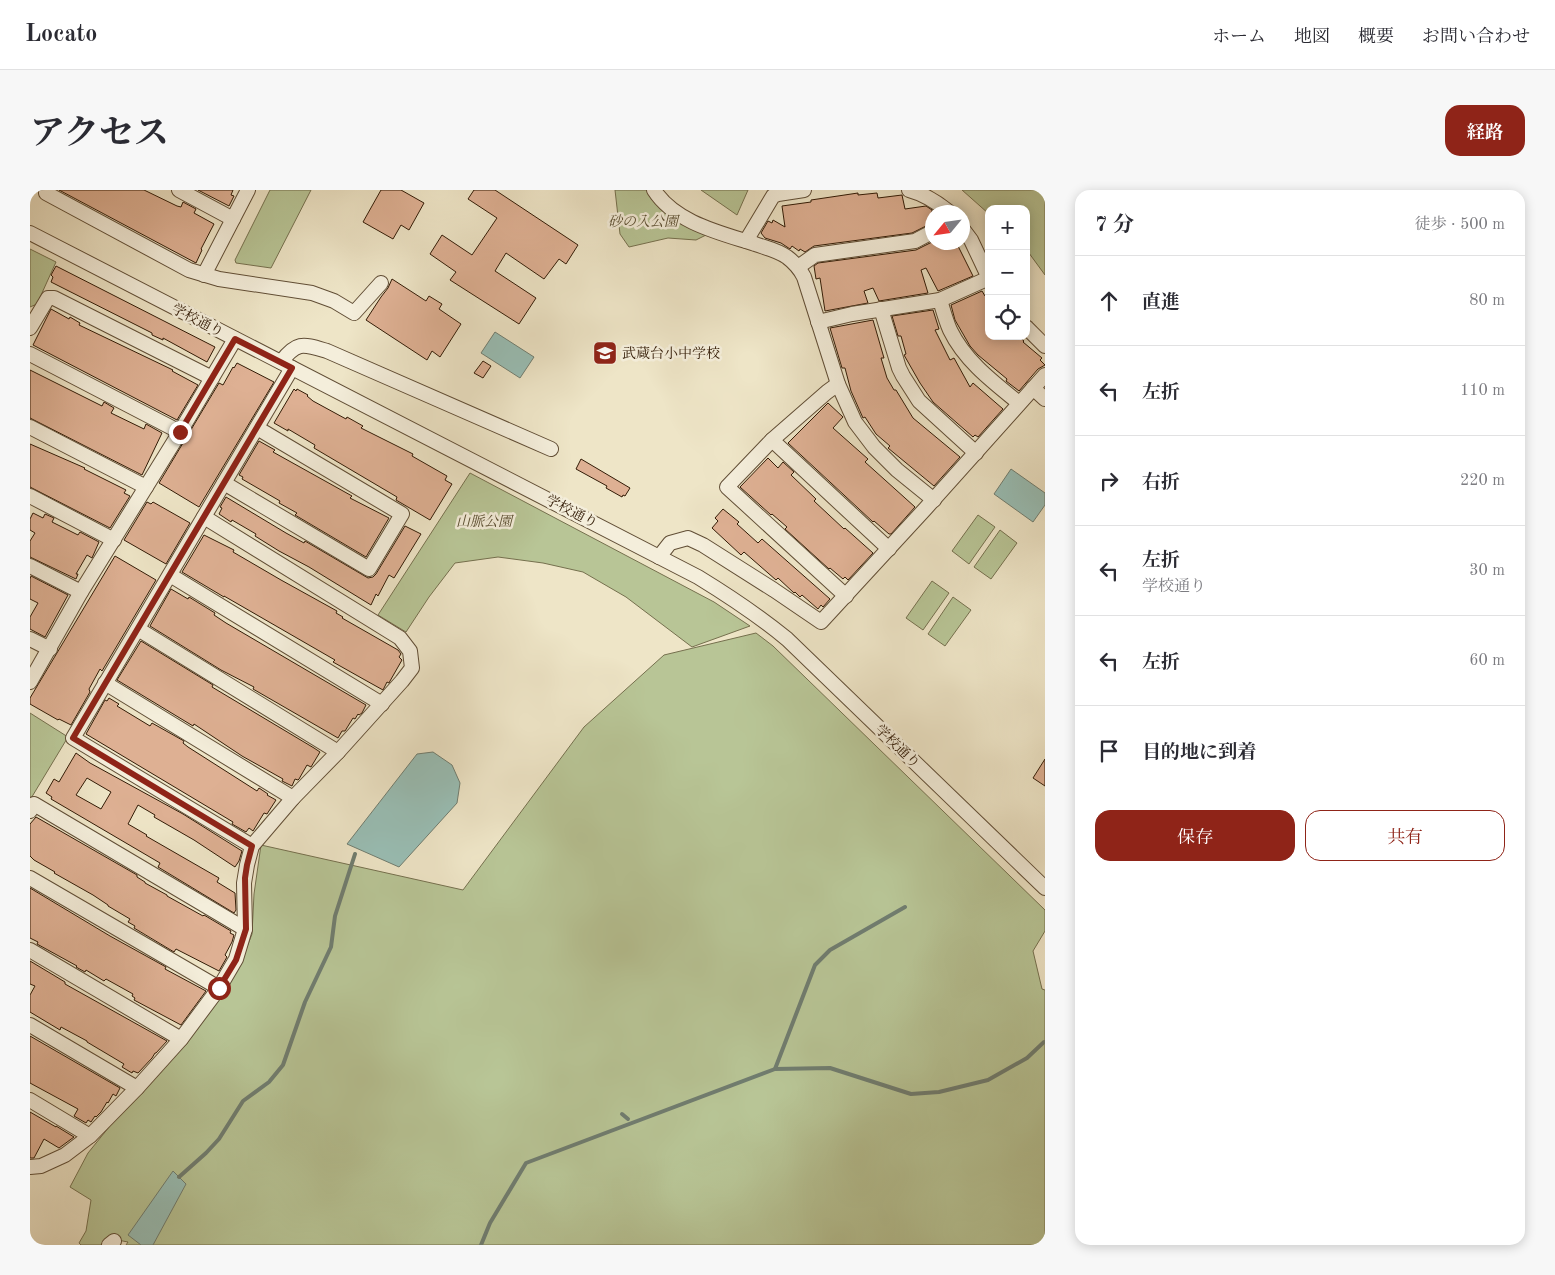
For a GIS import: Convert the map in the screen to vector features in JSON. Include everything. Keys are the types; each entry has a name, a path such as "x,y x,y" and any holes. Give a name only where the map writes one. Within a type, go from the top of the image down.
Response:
{"street":[{"path":"47,190 46,193 54,198 189,270 218,279 312,293 334,301 354,313 381,283"},
{"path":"179,190 233,219"},
{"path":"204,275 248,190"},
{"path":"654,190 669,207 682,216 708,229 775,251 798,267 804,277 838,384 854,422 874,447 897,470 934,500"},
{"path":"746,241 773,196 804,190"},
{"path":"909,190 940,205"},
{"name":"学校通り","path":"30,233 659,556 734,599 787,639 1045,888"},
{"path":"798,267 815,255 915,241 925,236"},
{"path":"970,239 985,270"},
{"path":"818,322 852,314 940,300 985,280"},
{"path":"32,320 48,298 54,298 212,378"},
{"path":"940,300 950,330 973,363 1019,403"},
{"path":"881,309 899,368 913,392 920,401 976,453"},
{"path":"1030,332 1045,346"},
{"path":"30,682 81,592 235,339"},
{"path":"252,846 73,738 257,428 287,365 290,350 296,346 311,346 327,351 552,450"},
{"path":"30,354 180,432"},
{"path":"659,556 670,543 688,538 703,545 766,584 821,622 934,500 1045,375"},
{"path":"838,384 772,440 727,487 846,596"},
{"path":"1033,388 1045,398"},
{"path":"30,427 146,486"},
{"path":"224,483 369,569 374,562 402,514 257,428"},
{"path":"772,440 889,549"},
{"path":"30,496 114,540"},
{"path":"30,1178 36,1166 65,1155 90,1136 181,1039 219,988 236,960 246,929 245,878 252,846 293,798 382,704 412,668 410,651 400,638 204,518"},
{"path":"30,566 81,592"},
{"path":"170,575 382,704"},
{"path":"138,628 338,752"},
{"path":"30,639 50,649"},
{"path":"105,683 293,798"},
{"path":"30,811 34,804 246,929"},
{"path":"30,878 219,988"},
{"path":"30,950 181,1039"},
{"path":"30,1025 137,1088"},
{"path":"30,1100 90,1136"}],"green space":[{"path":"270,190 311,190 271,268 236,263 235,260"},
{"name":"砂の入公園","path":"615,190 648,190 706,235 696,240 668,238 629,247 620,234"},
{"path":"701,190 748,190 737,215"},
{"path":"962,190 1045,190 1045,275 1030,254 1030,205 985,205 985,210"},
{"path":"30,249 56,262 37,304 30,307"},
{"name":"山脈公園","path":"470,473 714,602 750,626 692,647 626,597 583,572 543,563 498,557 455,563 429,597 406,632 378,615"},
{"path":"978,515 995,527 969,564 952,551"},
{"path":"1000,530 1017,543 991,579 974,567"},
{"path":"932,581 949,593 923,630 906,618"},
{"path":"953,597 971,610 945,646 928,634"},
{"path":"756,633 773,646 1045,910 1045,931 1033,951 1042,989 1045,990 1045,1245 126,1245 128,1242 107,1238 101,1245 81,1245 79,1243 86,1231 91,1200 70,1187 88,1153 122,1111 187,1043 242,960 252,934 254,894 261,845 463,890 584,727 664,655"},
{"path":"30,713 68,737 30,800"}],"water":[{"path":"495,332 534,357 520,378 481,353"},
{"path":"1011,469 1045,493 1045,505 1033,522 994,494"},
{"path":"433,752 452,765 460,783 457,803 399,867 347,844 417,754"},
{"path":"173,1171 186,1184 153,1245 141,1245 128,1235"}],"building":[{"path":"59,190 144,190 177,206 181,207 183,202 196,209 194,213 214,224 196,263"},
{"path":"198,190 233,190 231,195 234,196 229,206"},
{"path":"381,190 401,190 424,203 409,230 401,225 393,239 363,222"},
{"path":"474,190 495,190 578,245 566,264 559,259 544,279 506,253 495,271 536,298 519,324 450,280 456,272 430,254 442,235 472,255 497,218 468,199"},
{"path":"858,193 858,195 877,193 878,198 902,195 905,209 925,206 925,226 912,233 814,246 805,252 800,249 799,251 792,246 790,249 781,243 765,238 761,233 768,221 772,223 773,220 785,227 782,206 811,202 811,200"},
{"path":"925,246 925,250 960,250 973,276 938,291 926,268 921,270 928,293 879,301 873,288 864,291 868,303 825,311 820,278 816,279 814,266 818,263 916,250"},
{"path":"56,266 215,347 207,362 51,282 53,277 51,275"},
{"path":"392,279 426,301 429,296 442,304 439,309 461,324 440,357 432,351 427,360 366,320"},
{"path":"982,291 985,296 985,340 1023,340 1042,358 1040,360 1045,365 1038,369 1019,391 970,346 955,320 951,305"},
{"path":"51,309 69,319 70,317 80,323 79,325 173,370 198,385 177,420 33,345"},
{"path":"933,310 939,329 935,330 950,360 954,358 970,387 973,383 1003,409 978,437 975,435 973,437 933,402 904,355 906,354 901,336 898,336 892,316"},
{"path":"873,320 884,358 881,358 887,378 894,390 896,390 913,418 960,457 934,486 888,448 890,446 876,434 865,417 863,418 851,391 845,368 842,368 830,328"},
{"path":"483,361 491,366 483,378 474,373"},
{"path":"237,363 274,382 199,507 159,483 219,383 223,385"},
{"path":"30,370 102,406 104,402 114,408 111,413 144,429 146,424 162,433 142,475 30,418"},
{"path":"294,389 308,395 313,401 346,419 347,417 363,426 361,428 413,454 412,456 447,476 445,480 452,484 430,520 396,500 397,497 314,448 315,445 274,423"},
{"path":"828,403 843,417 833,428 868,459 865,462 915,507 891,534 873,522 788,443"},
{"path":"259,441 275,450 273,452 352,496 350,498 389,518 366,557 295,515 297,513 279,503 280,501 242,479 243,477 239,475"},
{"path":"30,444 85,468 126,490 124,493 130,496 110,528 30,487"},
{"path":"768,458 778,468 783,462 794,472 791,475 816,499 814,501 873,553 848,580 845,577 843,579 829,569 785,529 787,527 740,487"},
{"path":"581,459 630,488 625,496 623,495 622,497 606,488 607,486 576,469"},
{"path":"226,497 286,533 304,543 305,541 368,578 376,574 405,526 421,534 394,578 389,575 371,605 279,551 255,536 256,534 219,514 222,508 220,507"},
{"path":"147,502 151,504 153,502 190,523 166,564 124,540"},
{"path":"723,509 739,522 737,524 758,543 762,539 830,599 823,607 821,605 818,609 802,595 800,597 794,593 744,552 741,555 712,528 718,521 715,518"},
{"path":"33,513 43,518 45,514 54,518 52,522 78,535 80,532 99,542 92,558 87,555 76,574 78,574 76,579 30,557 30,541 35,533 30,530 30,519"},
{"path":"204,535 234,550 233,552 337,611 336,613 342,618 398,650 401,654 399,657 402,660 389,683 387,682 383,690 333,662 335,660 182,572"},
{"path":"115,556 156,580 102,671 100,669 89,689 90,692 71,725 30,704 30,698"},
{"path":"31,576 68,595 45,637 30,629 30,617 38,603 30,599"},
{"path":"171,589 188,599 189,597 215,613 214,615 226,623 366,705 362,713 358,714 355,719 353,718 338,738 150,626"},
{"path":"141,641 213,685 212,687 320,752 311,767 307,765 299,779 295,779 292,786 194,724 193,726 117,680"},
{"path":"109,698 119,704 117,706 150,726 152,723 184,741 183,743 188,747 257,791 259,788 276,800 267,814 264,813 253,831 249,828 246,832 232,824 233,822 86,734 105,700 107,701"},
{"path":"76,753 90,763 183,814 242,851 235,867 138,805 128,824 219,878 217,882 235,893 236,910 234,913 158,867 160,863 51,799 52,797 46,793 54,779 59,782","holes":["87,778 111,792 101,809 76,795"]},
{"path":"1045,759 1045,786 1033,778"},
{"path":"36,817 137,875 145,883 167,896 231,931 230,933 234,935 232,942 225,955 227,957 219,971 176,949 174,952 134,928 135,926 128,922 130,919 34,860 30,856 30,824"},
{"path":"30,888 166,967 165,969 206,991 181,1025 134,1000 133,994 106,979 104,981 86,970 85,972 76,967 30,938"},
{"path":"30,961 65,982 65,984 167,1041 138,1073 133,1071 132,1073 122,1067 124,1064 87,1041 61,1027 60,1030 30,1012 30,995 35,986 30,984"},
{"path":"30,1036 120,1088 116,1096 113,1094 101,1112 91,1122 88,1120 86,1123 74,1116 78,1109 30,1083"},
{"path":"30,1112 74,1137 59,1148 44,1139 34,1158 30,1158"}],"waterway":[{"path":"179,1177 219,1139 243,1101 269,1082 283,1065 305,1002 331,947 335,916 355,854"},
{"path":"775,1069 815,965 830,950 905,907"},
{"path":"481,1245 490,1223 526,1163 775,1069 830,1068 911,1094 939,1092 988,1080 1027,1058 1044,1042"},
{"path":"622,1114 628,1119"}],"place":[{"name":"武蔵台小中学校","path":"605,353"}],"route":[{"path":"180,432 235,339 292,368 73,738 252,846 244,883 246,929 236,960 219,988"}]}
